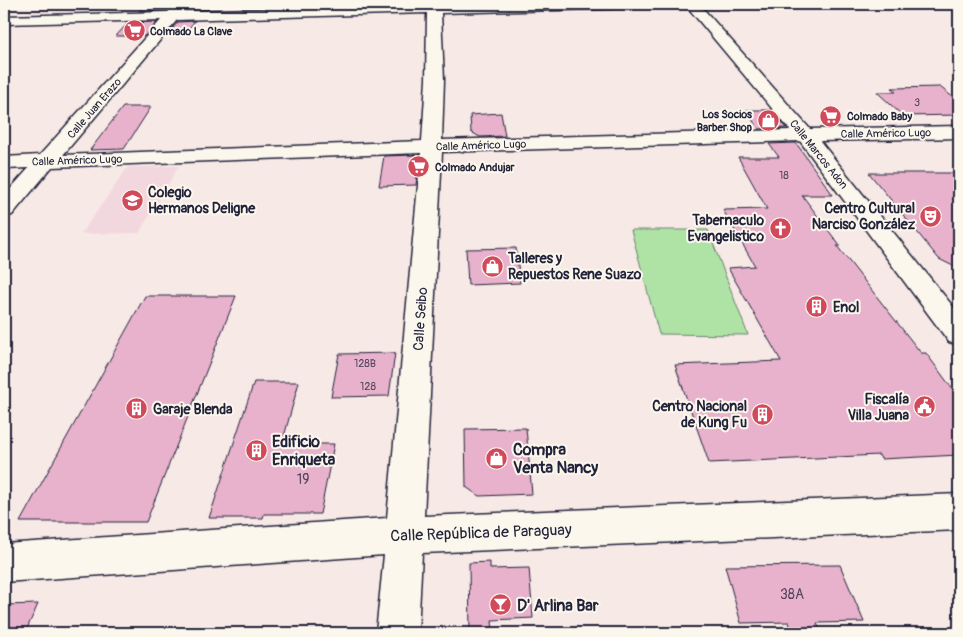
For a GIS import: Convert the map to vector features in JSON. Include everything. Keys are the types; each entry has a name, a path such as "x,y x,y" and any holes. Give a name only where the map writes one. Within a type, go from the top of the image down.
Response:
{"street":[{"path":"4,20 178,10 634,4"},
{"name":"Calle Marcos Adon","path":"692,4 805,135 959,334"},
{"name":"Calle Seibo","path":"397,633 432,147 435,80 434,7"},
{"name":"Calle Juan Erazo","path":"4,210 178,10"},
{"name":"Calle Américo Lugo","path":"4,163 432,147 959,132"},
{"name":"Calle República de Paraguay","path":"4,563 405,535 959,512"}],"shaded area":[{"name":"Colegio Hermanos Deligne","path":"179,166 139,233 81,234 128,167"}],"green space":[{"path":"631,230 708,230 748,335 659,334"}],"building":[{"path":"172,5 167,10 139,11 144,6"},
{"path":"195,21 184,34 167,35 178,22"},
{"name":"Colmado La Clave","path":"157,22 145,36 116,36 128,23"},
{"path":"940,87 959,102 959,115 903,116 877,92 896,92 892,88"},
{"path":"123,107 151,107 124,149 90,150"},
{"name":"Los Socios Barber Shop","path":"745,110 771,110 786,128 759,129"},
{"path":"501,113 505,136 480,137 471,132 470,115"},
{"path":"796,143 833,195 802,195 840,246 837,246 921,353 926,353 959,398 959,455 881,459 879,455 709,463 675,365 781,361 728,268 755,266 723,210 767,209 738,157 779,157 769,144"},
{"path":"415,155 419,158 416,185 379,186 384,156"},
{"name":"Centro Cultural Narciso González","path":"869,173 959,173 959,269 939,259"},
{"name":"Talleres y Repuestos Rene Suazo","path":"516,248 520,283 468,285 466,249"},
{"name":"Garaje Blenda","path":"145,296 236,296 146,522 20,522"},
{"path":"395,353 389,396 331,397 339,354"},
{"name":"Edificio Enriqueta","path":"254,382 299,382 282,444 334,444 320,514 264,514 263,518 209,518"},
{"name":"Compra Venta Nancy","path":"526,428 532,494 479,496 466,487 465,429"},
{"name":"D' Arlina Bar","path":"490,562 490,569 529,568 533,618 492,620 493,633 470,633 469,563"},
{"path":"840,565 864,622 817,623 821,633 792,633 789,622 741,623 725,566"},
{"path":"38,604 25,633 4,633 4,605"}],"place":[{"name":"Colmado La Clave","path":"134,31"},
{"name":"Colmado Baby","path":"831,116"},
{"name":"Los Socios Barber Shop","path":"768,120"},
{"name":"Colmado Andujar","path":"419,167"},
{"name":"Colegio Hermanos Deligne","path":"132,200"},
{"name":"Centro Cultural Narciso González","path":"931,216"},
{"name":"Tabernaculo Evangelistico","path":"780,228"},
{"name":"Talleres y Repuestos Rene Suazo","path":"492,266"},
{"name":"Enol","path":"817,307"},
{"name":"Fiscalía Villa Juana","path":"925,407"},
{"name":"Garaje Blenda","path":"137,409"},
{"name":"Centro Nacional de Kung Fu","path":"763,414"},
{"name":"Edificio Enriqueta","path":"256,450"},
{"name":"Compra Venta Nancy","path":"497,458"},
{"name":"D' Arlina Bar","path":"501,605"}]}
